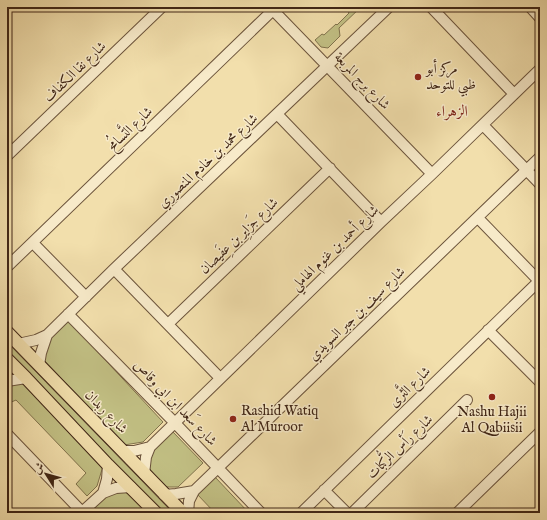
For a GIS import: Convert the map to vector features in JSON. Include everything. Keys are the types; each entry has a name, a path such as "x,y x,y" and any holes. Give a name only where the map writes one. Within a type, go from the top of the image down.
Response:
{"main road":[{"name":"شارع ربدان","path":"7,332 183,513"},
{"path":"7,359 156,513"}],"street":[{"name":"شارع نقا الكفاف","path":"7,156 162,7"},
{"name":"شارع محمد بن خادم المنصوري","path":"39,365 41,353 47,336 68,314 389,7"},
{"path":"431,7 514,94"},
{"path":"530,7 540,18"},
{"name":"شارع برج المربعة","path":"272,8 432,174"},
{"name":"شارع التَّسامُح","path":"7,267 272,8"},
{"name":"شارع أحمد بن غنوم الهاملي","path":"144,474 146,457 150,447 174,422 540,69"},
{"path":"277,114 381,222"},
{"path":"483,125 540,184"},
{"name":"شارع سيف بن جبر السويدي","path":"188,513 189,501 194,491 540,157"},
{"name":"شارع جَزايِر بن عِفَيصان","path":"168,324 330,168"},
{"path":"478,218 539,282"},
{"path":"33,243 86,297"},
{"path":"114,269 220,378"},
{"name":"شارع الثَّرى","path":"301,513 539,282"},
{"name":"شارع سَعد ابن ابي وقاص","path":"68,314 261,513"},
{"path":"488,330 540,382"},
{"name":"شارع محمد بن خادم المنصوري","path":"18,344 47,336"},
{"path":"7,381 26,378"},
{"name":"شارع رَأس الرُّكبات","path":"352,513 467,400"},
{"path":"457,513 540,432"},
{"path":"7,434 82,513 103,493 116,488 131,487"},
{"path":"123,451 134,451 150,447"},
{"path":"103,493 107,479 108,465"},
{"path":"324,490 347,513"},
{"path":"164,494 194,491"}],"shaded area":[{"path":"352,7 361,7 339,28 340,36 328,48 321,47 315,40 322,34 324,35 336,24 337,25 349,13 348,11"},
{"path":"68,320 163,422 143,442 124,445 43,359 48,339"},
{"path":"7,342 173,513 161,513 7,354"},
{"path":"21,382 103,466 97,486 87,496 76,484 86,473 16,400 7,404 7,387"},
{"path":"173,432 203,463 178,487 166,487 146,466 148,455"},
{"path":"215,477 249,513 215,513 197,494"},
{"path":"127,490 149,513 91,513 92,507 107,494"}],"place":[{"name":"مركز أبو ظبي للتوحد","path":"418,77"},
{"name":"Nashu Hajii Al Qabiisii","path":"492,397"},
{"name":"Rashid Watiq Al Muroor","path":"233,419"}],"district":[{"name":"الزهراء","path":"452,111"}]}
